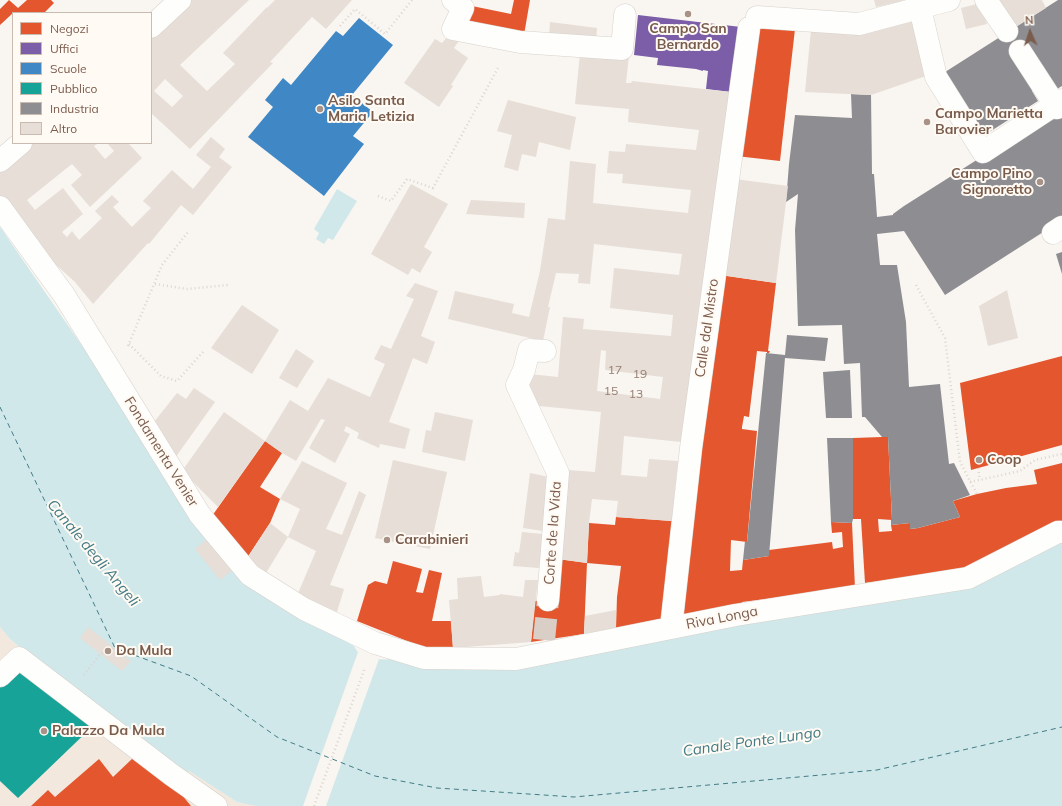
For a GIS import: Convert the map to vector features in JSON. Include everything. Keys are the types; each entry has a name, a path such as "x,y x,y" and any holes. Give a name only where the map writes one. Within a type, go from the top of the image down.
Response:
{"street":[{"path":"152,26 180,0"},
{"path":"453,0 463,8 453,29 520,42 622,49 625,14"},
{"path":"949,0 920,8 936,76 983,152 1058,104 1020,51"},
{"path":"986,0 1007,31"},
{"name":"Calle dal Mistro","path":"671,628 691,448 753,23 859,24 920,8"},
{"path":"0,161 21,144"},
{"name":"Fondamenta Venier","path":"0,206 64,295 200,514 250,575 304,609 375,643"},
{"name":"Corte de la Vida","path":"544,352 529,350 524,370 517,386 558,473 548,600"},
{"name":"Riva Longa","path":"375,643 424,658 516,659 543,647 671,628 736,615 968,578 1058,532 1062,532"},
{"path":"0,676 19,658 172,775 216,806"}],"path":[{"path":"340,26 355,9 385,34 412,0"},
{"path":"378,196 391,201 407,179 433,188 513,41"},
{"path":"111,371 124,356 162,265 188,232"},
{"path":"155,284 187,289 228,285"},
{"path":"916,285 944,338 960,462 977,494"},
{"path":"129,344 161,376 177,381 203,352"},
{"path":"970,482 1020,471 1035,460 1062,454"},
{"path":"978,468 980,480"},
{"path":"314,806 375,643"},
{"path":"90,667 100,654 115,648"}],"shaded area":[{"path":"0,627 10,639 73,690 187,773 189,771 237,802 256,806 0,806"}],"water":[{"path":"337,189 357,201 333,240 328,238 324,244 316,239 319,233 314,229"},
{"path":"0,227 87,353 184,507 318,626 354,646 358,652 369,657 378,659 505,669 1062,542 1062,806 256,806 237,802 189,771 187,774 73,690 10,639 0,627"}],"pier":[{"path":"358,652 379,659 326,806 303,806"}],"building: Negozi":[{"path":"9,0 18,8 27,0 51,0 54,3 45,12 12,12 12,14 0,25 0,9"},
{"path":"514,0 530,0 524,35 462,25 472,6 511,14"},
{"path":"755,28 795,29 780,161 736,156"},
{"path":"720,275 776,283 768,351 770,351 767,353 757,351 749,417 744,416 742,427 742,429 757,431 747,542 731,540 730,571 742,570 743,560 769,556 769,550 832,542 833,549 843,547 842,532 832,533 831,522 852,523 855,588 742,602 741,608 678,618"},
{"path":"1062,356 1062,445 971,470 960,383"},
{"path":"888,437 892,520 878,519 879,532 892,531 891,525 910,523 910,529 960,517 953,501 1006,488 1037,484 1034,470 1062,463 1062,524 977,565 921,576 865,583 861,519 853,519 853,438"},
{"path":"265,441 282,453 260,487 280,499 270,523 247,558 212,516"},
{"path":"616,517 672,521 665,618 616,628 617,597 621,566 587,563 589,523 615,525"},
{"path":"558,559 587,563 584,634 531,642 535,601 554,599"},
{"path":"393,561 422,569 416,592 423,593 429,570 442,573 432,621 451,621 453,648 427,649 357,621 368,585 375,581 387,584"},
{"path":"133,758 168,778 191,806 31,806 48,790 55,797 99,759 113,777"}],"building: Uffici":[{"path":"638,15 741,27 731,92 706,89 708,71 657,65 658,58 634,55"}],"building: Scuole":[{"name":"Asilo Santa Maria Letizia","path":"359,18 393,45 352,95 373,112 353,136 364,144 324,196 248,137 273,107 265,100 283,78 291,85 336,31 343,36"}],"building: Pubblico":[{"name":"Palazzo Da Mula","path":"22,665 95,724 18,798 0,781 0,685"}],"building: Industria":[{"path":"1058,0 1062,0 1062,86 1052,92 1037,88 1032,91 1038,101 980,138 942,74"},
{"path":"851,94 871,95 872,174 874,174 877,217 893,215 904,206 1062,106 1062,220 945,295 904,231 877,234 880,265 897,265 906,322 909,387 940,384 949,464 954,463 970,495 953,501 960,517 918,528 910,529 910,523 891,525 888,437 882,437 865,417 862,417 860,363 844,364 842,325 798,326 795,230 798,194 786,202 795,115 852,118"},
{"path":"1062,252 1062,274 1056,254"},
{"path":"787,335 828,338 825,361 785,358 769,556 743,560 745,541 747,542 766,353 785,355"},
{"path":"850,370 852,418 826,418 823,372"},
{"path":"827,438 853,438 852,523 831,522"}],"building: Altro":[{"path":"187,0 249,0 180,65 207,91 235,64 223,53 275,0 352,0 326,29 312,17 270,62 273,63 190,149 152,114 152,33","holes":["165,79 183,96 172,107 154,91"]},
{"path":"874,0 902,0 902,1 876,7"},
{"path":"992,0 1042,0 1046,8 1011,30"},
{"path":"981,3 987,24 966,29 961,8"},
{"path":"913,21 926,76 871,95 805,92 811,30 868,33"},
{"path":"550,22 597,28 596,41 549,38"},
{"path":"447,37 460,39 454,48 468,58 451,85 453,86 439,107 404,83 435,39 442,43"},
{"path":"580,54 629,56 626,83 631,83 632,81 731,92 681,442 624,436 621,475 647,477 649,459 678,461 672,521 616,517 618,501 592,499 587,563 558,559 568,470 595,472 601,412 529,405 522,383 530,374 558,377 563,317 584,319 583,329 671,336 673,315 610,308 614,268 679,275 682,254 594,244 590,284 578,283 579,274 556,273 548,307 550,307 543,341 448,319 455,291 514,304 512,313 529,317 540,271 548,218 565,220 570,161 596,164 593,203 688,213 691,190 622,183 623,174 607,173 609,151 625,152 626,144 696,150 699,130 628,122 629,109 575,104","holes":["601,350 606,351 605,370 663,377 660,399 597,391"]},
{"path":"508,100 576,117 570,150 539,142 536,157 522,154 518,171 504,167 512,135 497,131"},
{"path":"211,137 225,149 219,157 232,167 193,215 181,205 149,244 148,243 93,304 75,282 55,264 0,197 0,169 31,144 97,144 94,146 105,159 114,151 108,144 129,144 142,158 90,207 71,185 82,175 72,164 27,200 35,210 63,188 83,214 62,232 67,237 72,231 79,240 102,218 95,211 112,195 119,202 113,207 132,227 151,208 143,201 172,170 193,189 211,167 196,155"},
{"path":"735,179 788,186 776,283 720,275"},
{"path":"411,184 448,204 424,247 432,252 420,273 412,268 408,275 371,254"},
{"path":"471,200 525,203 524,218 466,214"},
{"path":"415,283 438,291 421,336 435,342 427,364 413,358 389,422 410,429 405,449 380,444 379,448 357,438 359,433 346,426 344,431 350,434 335,463 309,448 325,420 321,419 296,461 265,441 290,400 308,411 328,378 370,397 385,364 374,359 381,345 391,349 414,299 406,296"},
{"path":"1007,290 1018,338 988,346 979,306"},
{"path":"242,305 279,330 252,374 211,348"},
{"path":"296,349 314,361 297,388 279,378"},
{"path":"194,388 215,402 175,458 154,422 177,393 186,399"},
{"path":"224,412 265,441 218,507 182,471"},
{"path":"435,412 473,420 465,461 422,452 426,430 431,431"},
{"path":"393,460 447,472 430,549 375,538"},
{"path":"302,461 347,483 326,529 342,535 359,491 366,495 330,585 344,589 337,612 296,598 316,551 288,537 300,509 280,499"},
{"path":"530,473 549,477 543,531 523,528"},
{"path":"270,523 288,537 266,573 247,558"},
{"path":"522,532 543,534 539,568 513,566 515,552 519,553"},
{"path":"211,536 236,567 220,580 195,549"},
{"path":"481,576 484,597 500,594 523,597 525,580 538,580 531,642 453,648 449,600 458,599 457,578"},
{"path":"616,610 616,628 584,634 585,616"},
{"name":"Da Mula","path":"88,627 131,661 122,671 80,638"}],"ferry route":[{"path":"0,407 115,648 191,676 277,737 375,776 437,788 574,797 877,770 1062,727"}],"tunnel":[{"path":"544,640 548,600"}],"place":[{"name":"Campo San Bernardo","path":"688,14"},
{"name":"Asilo Santa Maria Letizia","path":"320,109"},
{"name":"Campo Marietta Barovier","path":"927,122"},
{"name":"Campo Pino Signoretto","path":"1040,182"},
{"name":"Coop","path":"979,460"},
{"name":"Carabinieri","path":"387,540"},
{"name":"Da Mula","path":"108,651"},
{"name":"Palazzo Da Mula","path":"44,731"}],"water label":[{"name":"Canale degli Angeli","path":"93,553"},
{"name":"Canale Ponte Lungo","path":"752,742"}]}
